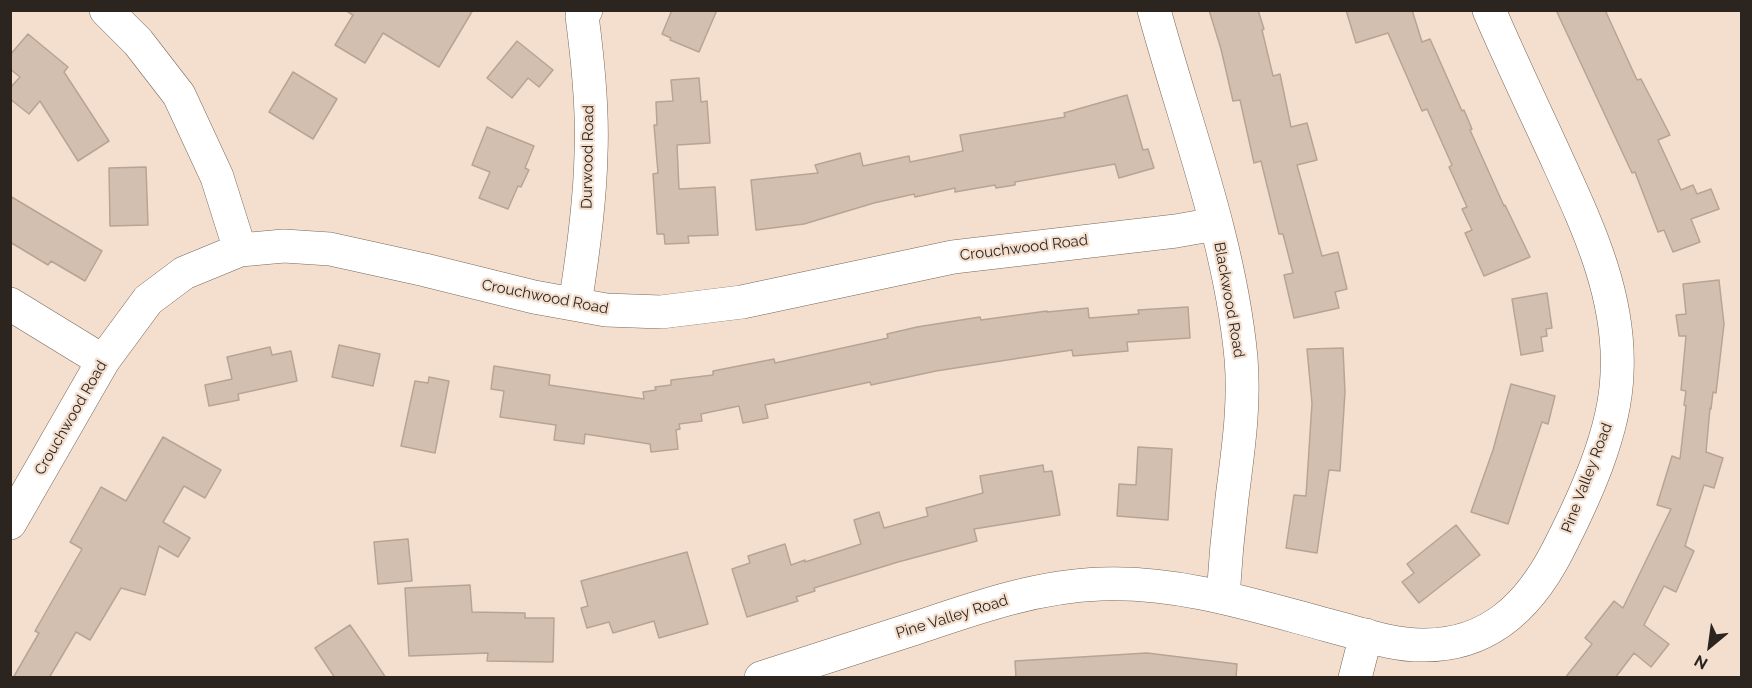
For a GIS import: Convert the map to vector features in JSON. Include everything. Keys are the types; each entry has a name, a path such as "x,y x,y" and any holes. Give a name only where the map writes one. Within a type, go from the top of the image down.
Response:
{"street":[{"path":"106,10 138,42 179,94 217,177 240,250"},
{"name":"Blackwood Road","path":"1154,10 1215,224 1236,318 1241,359 1242,408 1223,597"},
{"name":"Pine Valley Road","path":"761,678 963,612 1068,586 1103,584 1148,586 1223,597 1366,635 1410,644 1446,644 1477,636 1520,607 1553,559 1573,520 1596,463 1611,419 1617,377 1617,343 1612,303 1600,259 1584,218 1489,10"},
{"name":"Durwood Road","path":"575,304 585,237 591,153 591,117 580,12"},
{"name":"Crouchwood Road","path":"10,523 103,362 148,300 184,273 240,250 284,246 330,249 534,297 606,310 632,312 692,309 741,302 953,257 1176,231 1215,224"},
{"path":"10,304 103,362"},
{"path":"1355,678 1366,635"}],"building":[{"path":"345,10 473,10 439,67 383,33 365,63 335,45 353,15"},
{"path":"672,10 717,10 699,52 670,40 671,38 662,34"},
{"path":"1209,10 1258,10 1273,76 1280,74 1291,127 1307,123 1317,160 1297,165 1322,256 1338,252 1347,289 1335,292 1339,308 1294,318 1284,275 1293,273 1283,234 1279,234 1261,161 1254,163 1240,100 1233,101"},
{"path":"1346,10 1412,10 1422,42 1430,39 1462,111 1464,110 1472,129 1470,130 1504,206 1530,257 1484,276 1465,233 1472,230 1462,209 1467,207 1449,167 1452,165 1427,109 1422,111 1388,33 1356,43"},
{"path":"1556,10 1605,10 1637,80 1641,79 1670,135 1658,140 1681,190 1693,185 1697,194 1711,189 1719,209 1691,219 1700,242 1673,252 1664,230 1658,232 1635,172 1632,173"},
{"path":"28,34 68,67 64,72 109,141 78,161 40,101 29,114 10,99 10,88 20,77 10,69 10,55"},
{"path":"517,41 553,70 539,87 528,78 512,98 487,78"},
{"path":"293,72 337,99 313,139 269,112"},
{"path":"699,78 701,102 707,101 710,143 677,145 679,189 715,187 718,235 688,236 689,243 665,244 664,234 657,234 653,174 658,173 654,125 657,125 656,102 673,101 671,80"},
{"path":"1127,95 1143,150 1148,149 1154,168 1119,178 1115,164 1015,182 1015,185 996,188 995,185 955,192 955,188 915,197 914,194 874,203 804,224 756,230 751,180 818,173 815,165 860,153 863,166 909,156 910,162 963,151 960,135 1065,117 1064,113"},
{"path":"487,127 534,146 525,168 529,170 521,187 518,186 508,209 479,198 490,172 472,165"},
{"path":"146,167 148,225 110,226 109,168"},
{"path":"10,196 102,251 85,281 51,261 48,265 10,242"},
{"path":"1719,280 1724,324 1716,393 1713,392 1710,408 1706,452 1723,458 1714,488 1704,485 1685,546 1694,551 1676,592 1664,586 1644,625 1669,644 1651,667 1634,653 1615,678 1565,678 1592,644 1585,638 1614,601 1623,608 1671,509 1657,505 1672,456 1680,459 1686,406 1684,405 1686,391 1681,390 1686,336 1679,336 1676,315 1686,314 1683,284"},
{"path":"1547,293 1552,328 1546,329 1547,336 1541,337 1543,351 1521,355 1512,299"},
{"path":"1188,307 1190,338 1127,342 1128,351 1073,356 1072,350 936,371 871,385 870,382 765,405 768,418 743,423 739,406 701,414 702,421 679,424 680,429 676,430 678,449 651,452 650,444 585,434 584,444 554,440 556,425 500,417 504,391 491,389 494,366 550,375 549,385 644,399 643,392 656,390 655,387 671,385 671,380 713,375 713,371 774,359 775,363 888,338 887,334 917,327 980,317 981,320 1047,311 1088,308 1089,318 1139,314 1138,310"},
{"path":"339,345 380,354 373,386 332,377"},
{"path":"270,347 272,355 291,351 297,381 238,394 239,400 209,406 205,385 232,379 227,357"},
{"path":"1343,348 1345,392 1340,471 1329,470 1317,553 1286,548 1294,495 1306,496 1312,403 1307,349"},
{"path":"429,377 449,381 435,453 401,446 415,381 428,383"},
{"path":"1511,384 1555,396 1548,424 1542,422 1508,524 1471,512 1493,450"},
{"path":"163,437 221,470 205,498 184,486 163,522 190,538 178,557 159,546 145,595 121,588 90,640 76,632 49,678 13,678 39,633 35,631 82,549 70,542 101,487 126,501"},
{"path":"1138,447 1172,449 1168,520 1117,516 1119,484 1136,485"},
{"path":"1043,465 1044,472 1052,471 1060,515 974,529 977,541 814,588 815,591 796,597 798,601 747,617 732,569 750,563 748,556 785,544 791,565 805,560 805,562 861,544 854,520 879,512 884,528 928,516 926,508 983,493 980,476"},
{"path":"1456,525 1480,555 1419,603 1402,582 1414,573 1407,564"},
{"path":"408,539 412,581 378,584 374,542"},
{"path":"687,552 708,624 659,638 654,621 613,633 609,622 587,628 581,608 588,606 581,581"},
{"path":"470,585 472,612 525,613 525,618 554,618 553,662 487,661 488,653 409,656 405,588"},
{"path":"350,625 386,678 335,678 315,648"},
{"path":"1147,653 1237,664 1236,678 1016,678 1015,661"}]}
